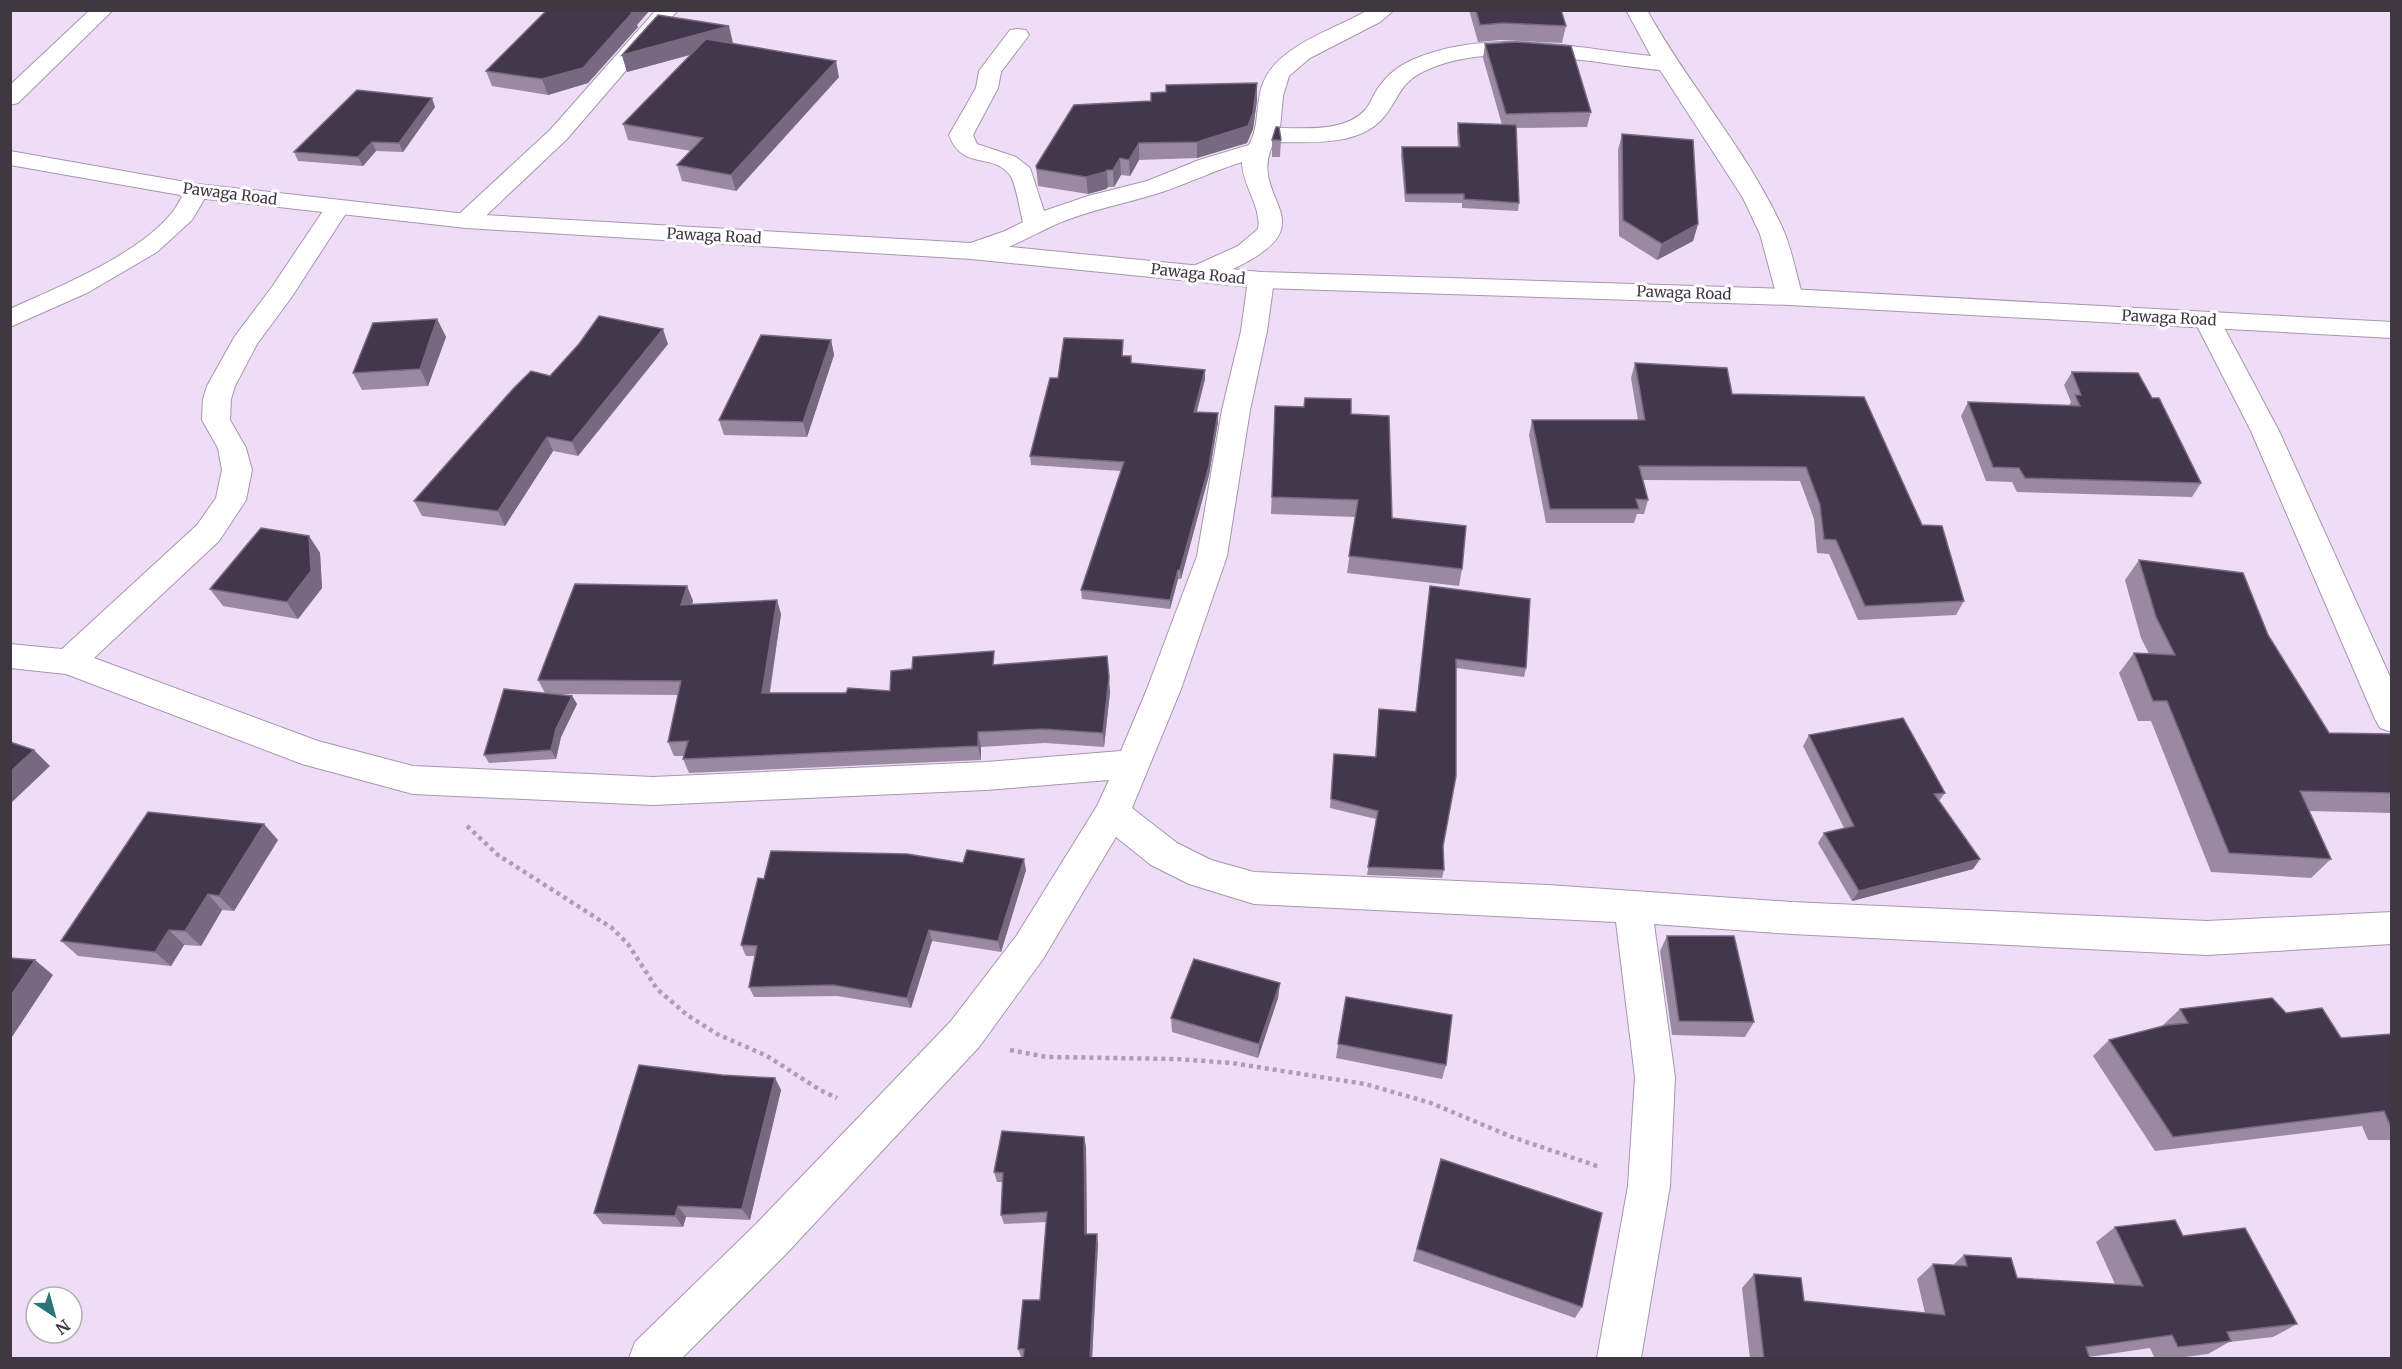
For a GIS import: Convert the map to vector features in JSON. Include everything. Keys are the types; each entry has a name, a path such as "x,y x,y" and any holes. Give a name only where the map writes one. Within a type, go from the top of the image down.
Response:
{"street":[{"path":"10,98 104,10"},
{"path":"466,221 560,134 668,10"},
{"path":"1198,274 1243,252 1263,239 1269,232 1271,222 1269,212 1253,165 1263,142 1274,84 1280,72 1310,51 1384,10"},
{"path":"1636,10 1666,64 1745,181 1770,227 1790,297"},
{"path":"1018,35 990,71 987,88 961,135 965,146 974,152 1008,162 1022,173 1036,225"},
{"path":"971,251 1014,236 1064,212 1156,186 1263,142 1350,129 1375,114 1400,74 1426,62 1455,54 1516,50 1562,51 1666,64"},
{"name":"Pawaga Road","path":"10,158 196,191 466,221 971,251 1261,280 1790,297 2391,330"},
{"path":"10,319 118,265 155,241 184,215 196,191"},
{"path":"69,662 208,533 231,500 237,470 232,448 216,420 220,386 245,342 282,292 338,207"},
{"path":"651,1359 771,1239 965,1034 1030,947 1112,813 1164,689 1212,556 1236,410 1254,332 1261,280"},
{"path":"2207,320 2265,431 2391,719"},
{"path":"10,656 69,662 314,754 413,780 653,791 986,776 1132,764"},
{"path":"1112,813 1164,854 1202,873 1254,888 2207,938 2391,928"},
{"path":"1619,1359 1648,1186 1655,1077 1633,907"}],"path":[{"path":"431,781 463,822 498,855 612,928 628,944 657,989 687,1015 717,1034 767,1056 830,1095 890,1113"},
{"path":"965,1034 1008,1050 1047,1057 1176,1059 1232,1063 1365,1084 1431,1103 1512,1137 1648,1186"}],"building":[{"path":"547,10 632,10 633,12 583,68 542,79 486,71"},
{"path":"1476,10 1561,10 1566,26 1503,23 1480,25"},
{"path":"658,15 729,26 622,55"},
{"path":"706,39 836,61 731,175 677,165 703,138 623,124"},
{"path":"1516,42 1571,46 1591,112 1506,114 1485,44"},
{"path":"1257,83 1253,113 1248,126 1197,142 1139,143 1129,160 1120,158 1113,170 1086,177 1037,169 1036,166 1074,105 1151,101 1151,93 1166,92 1166,85"},
{"path":"357,90 432,98 399,143 372,142 358,157 294,152"},
{"path":"1458,123 1516,125 1519,203 1464,199 1464,194 1406,194 1402,147 1460,147"},
{"path":"1276,127 1279,127 1281,140 1272,140"},
{"path":"1622,134 1693,140 1698,224 1662,244 1623,220"},
{"path":"599,316 663,329 572,442 547,437 498,511 414,501 531,371 550,376 579,344"},
{"path":"437,319 420,369 353,373 373,323"},
{"path":"761,335 831,340 803,422 719,420"},
{"path":"1064,338 1123,340 1122,356 1131,356 1131,363 1205,370 1194,412 1218,413 1209,466 1170,600 1081,590 1124,462 1030,456 1050,378 1058,378"},
{"path":"1635,363 1727,368 1732,394 1864,397 1922,525 1942,526 1964,601 1865,606 1836,540 1824,539 1820,505 1806,467 1639,466 1648,500 1636,499 1639,509 1550,509 1532,420 1645,420"},
{"path":"2072,372 2138,373 2152,398 2159,398 2201,483 2025,478 2019,468 1993,467 1968,402 2080,406 2075,395 2081,395"},
{"path":"1305,398 1351,399 1351,414 1389,416 1392,518 1466,526 1462,569 1349,556 1358,500 1272,497 1275,406 1304,407"},
{"path":"261,528 309,536 311,571 287,602 210,589"},
{"path":"2139,560 2243,573 2268,635 2329,733 2391,734 2391,793 2300,791 2331,859 2229,853 2167,701 2153,701 2134,653 2175,655 2156,617"},
{"path":"575,584 687,586 681,605 777,600 762,693 846,693 848,688 890,691 891,671 912,669 913,657 994,651 993,665 1107,656 1109,677 1103,733 1043,729 978,732 978,746 683,759 688,741 668,742 681,681 538,680"},
{"path":"1430,586 1530,599 1526,668 1456,659 1456,776 1443,846 1444,870 1368,867 1378,811 1331,799 1334,754 1376,757 1379,709 1416,712"},
{"path":"504,689 572,696 556,729 551,750 484,755"},
{"path":"1903,718 1945,793 1934,794 1980,859 1859,891 1824,833 1854,826 1809,735"},
{"path":"10,742 34,750 10,772"},
{"path":"148,812 264,824 219,896 208,894 185,931 169,930 155,952 61,941"},
{"path":"967,850 1024,859 998,941 929,930 907,998 833,985 749,987 757,946 741,945 758,878 764,879 771,851 907,854 963,863"},
{"path":"1667,936 1734,936 1754,1022 1679,1021"},
{"path":"10,958 35,960 10,997"},
{"path":"1194,959 1280,983 1259,1044 1171,1018"},
{"path":"1346,997 1452,1015 1446,1065 1338,1044"},
{"path":"2272,998 2286,1013 2322,1008 2341,1038 2391,1034 2391,1125 2384,1111 2173,1137 2109,1040 2167,1025 2188,1023 2180,1009"},
{"path":"639,1065 722,1075 775,1078 742,1209 678,1206 675,1216 594,1213"},
{"path":"1002,1131 1084,1137 1085,1234 1097,1234 1090,1359 1023,1359 1024,1349 1018,1349 1023,1300 1040,1300 1047,1212 1001,1215 1003,1173 994,1172"},
{"path":"1441,1159 1602,1213 1582,1307 1417,1249"},
{"path":"2175,1220 2183,1236 2245,1228 2297,1324 2227,1332 2231,1341 2178,1347 2172,1335 2086,1347 2090,1359 1764,1359 1754,1274 1801,1278 1804,1301 1945,1315 1933,1264 1967,1266 1964,1255 2011,1258 2017,1278 2143,1286 2115,1227"}]}
